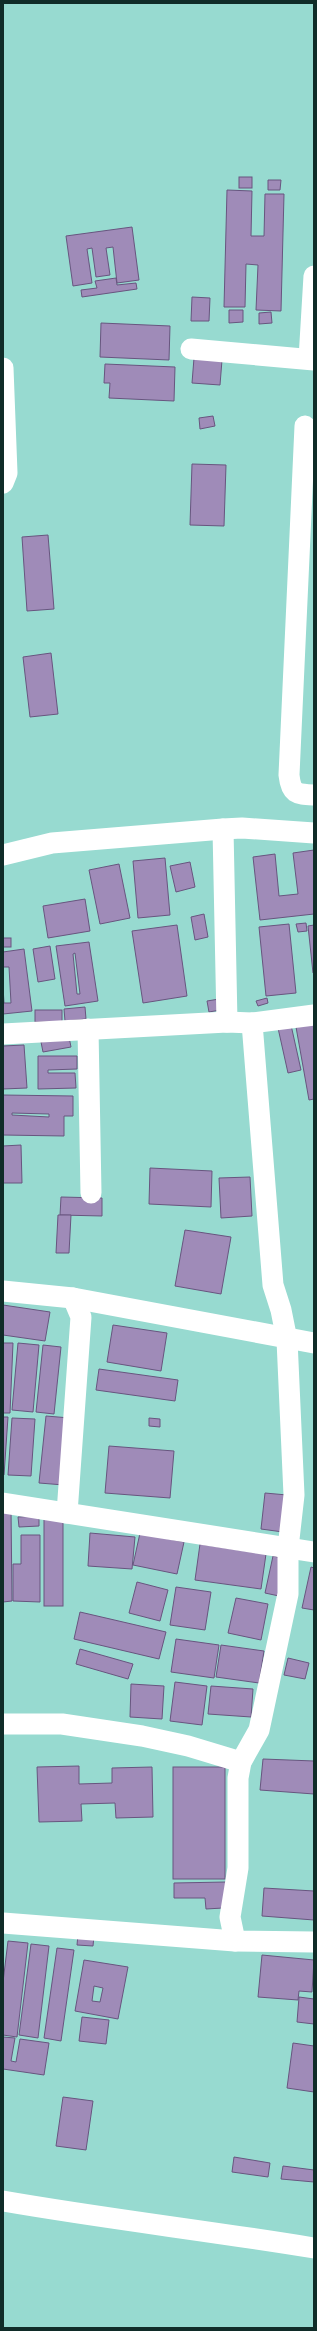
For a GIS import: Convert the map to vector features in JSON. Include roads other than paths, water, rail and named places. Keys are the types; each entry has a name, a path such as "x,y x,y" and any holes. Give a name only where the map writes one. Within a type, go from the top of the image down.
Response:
{"street":[{"path":"190,349 311,360 314,276"},
{"path":"3,368 7,473 3,484"},
{"path":"305,426 306,598 289,775 290,787 297,794 314,795"},
{"path":"3,855 52,843 223,829 242,828 314,833"},
{"path":"223,829 227,1022"},
{"path":"3,1034 227,1022 252,1023 314,1015"},
{"path":"235,1941 230,1917 238,1868 238,1778 241,1762 253,1743 260,1723 288,1594 288,1548 294,1495 287,1340 281,1310 273,1285 252,1023"},
{"path":"88,1029 91,1193"},
{"path":"3,1290 77,1307 106,1304 287,1340 314,1343"},
{"path":"67,1513 77,1307"},
{"path":"3,1503 314,1552"},
{"path":"3,1724 62,1724 142,1736 188,1746 241,1762"},
{"path":"3,1923 235,1941 314,1942"},
{"path":"3,2201 70,2214 243,2236 314,2248"}]}
